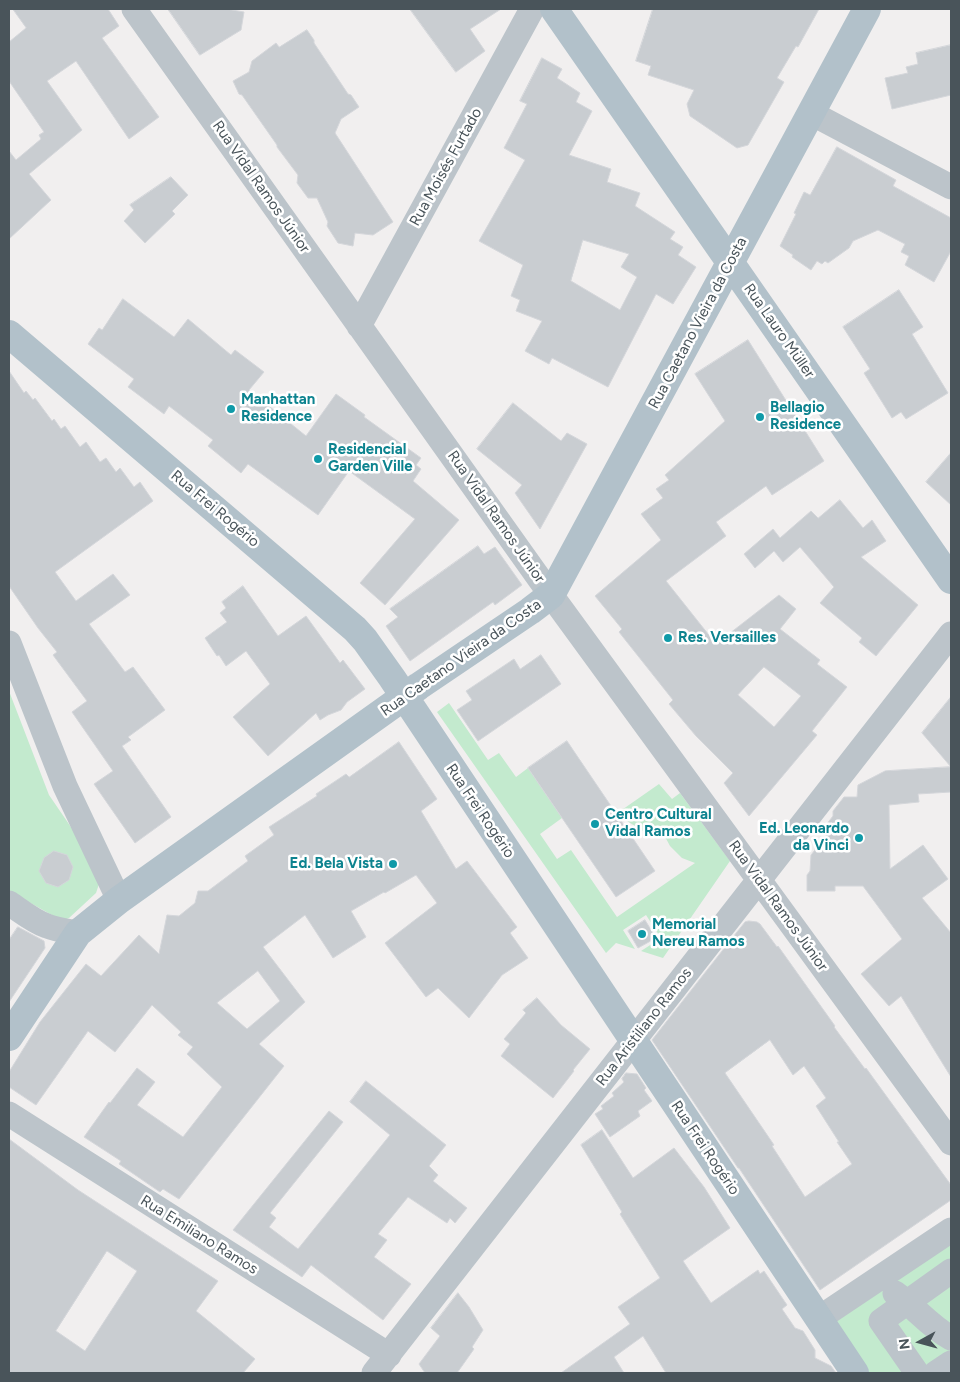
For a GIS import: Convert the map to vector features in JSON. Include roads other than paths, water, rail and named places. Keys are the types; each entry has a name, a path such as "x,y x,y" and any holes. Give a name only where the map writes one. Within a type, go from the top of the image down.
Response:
{"main road":[{"name":"Rua Lauro Müller","path":"554,9 951,580"},
{"name":"Rua Caetano Vieira da Costa","path":"9,1038 78,933 119,900 404,696 551,595 867,9"},
{"name":"Rua Frei Rogério","path":"9,334 355,629 375,652 855,1373"}],"street":[{"name":"Rua Vidal Ramos Júnior","path":"134,9 551,595 951,1143"},
{"name":"Rua Moisés Furtado","path":"359,326 532,9"},
{"path":"811,113 951,187"},
{"name":"Rua Aristiliano Ramos","path":"381,1364 951,634"},
{"path":"9,643 65,786 119,900"},
{"path":"9,903 46,926 78,933"},
{"name":"Rua Emiliano Ramos","path":"9,1114 381,1364"},
{"path":"818,1319 944,1234 951,1261"},
{"path":"917,1373 876,1324 951,1271"},
{"path":"876,1280 908,1302 916,1312 951,1338"},
{"path":"936,1373 951,1363"}],"place":[{"name":"Manhattan Residence","path":"231,409"},
{"name":"Bellagio Residence","path":"760,417"},
{"name":"Residencial Garden Ville","path":"318,459"},
{"name":"Res. Versailles","path":"668,638"},
{"name":"Centro Cultural Vidal Ramos","path":"595,824"},
{"name":"Ed. Leonardo da Vinci","path":"859,838"},
{"name":"Ed. Bela Vista","path":"393,864"},
{"name":"Memorial Nereu Ramos","path":"642,934"}]}
